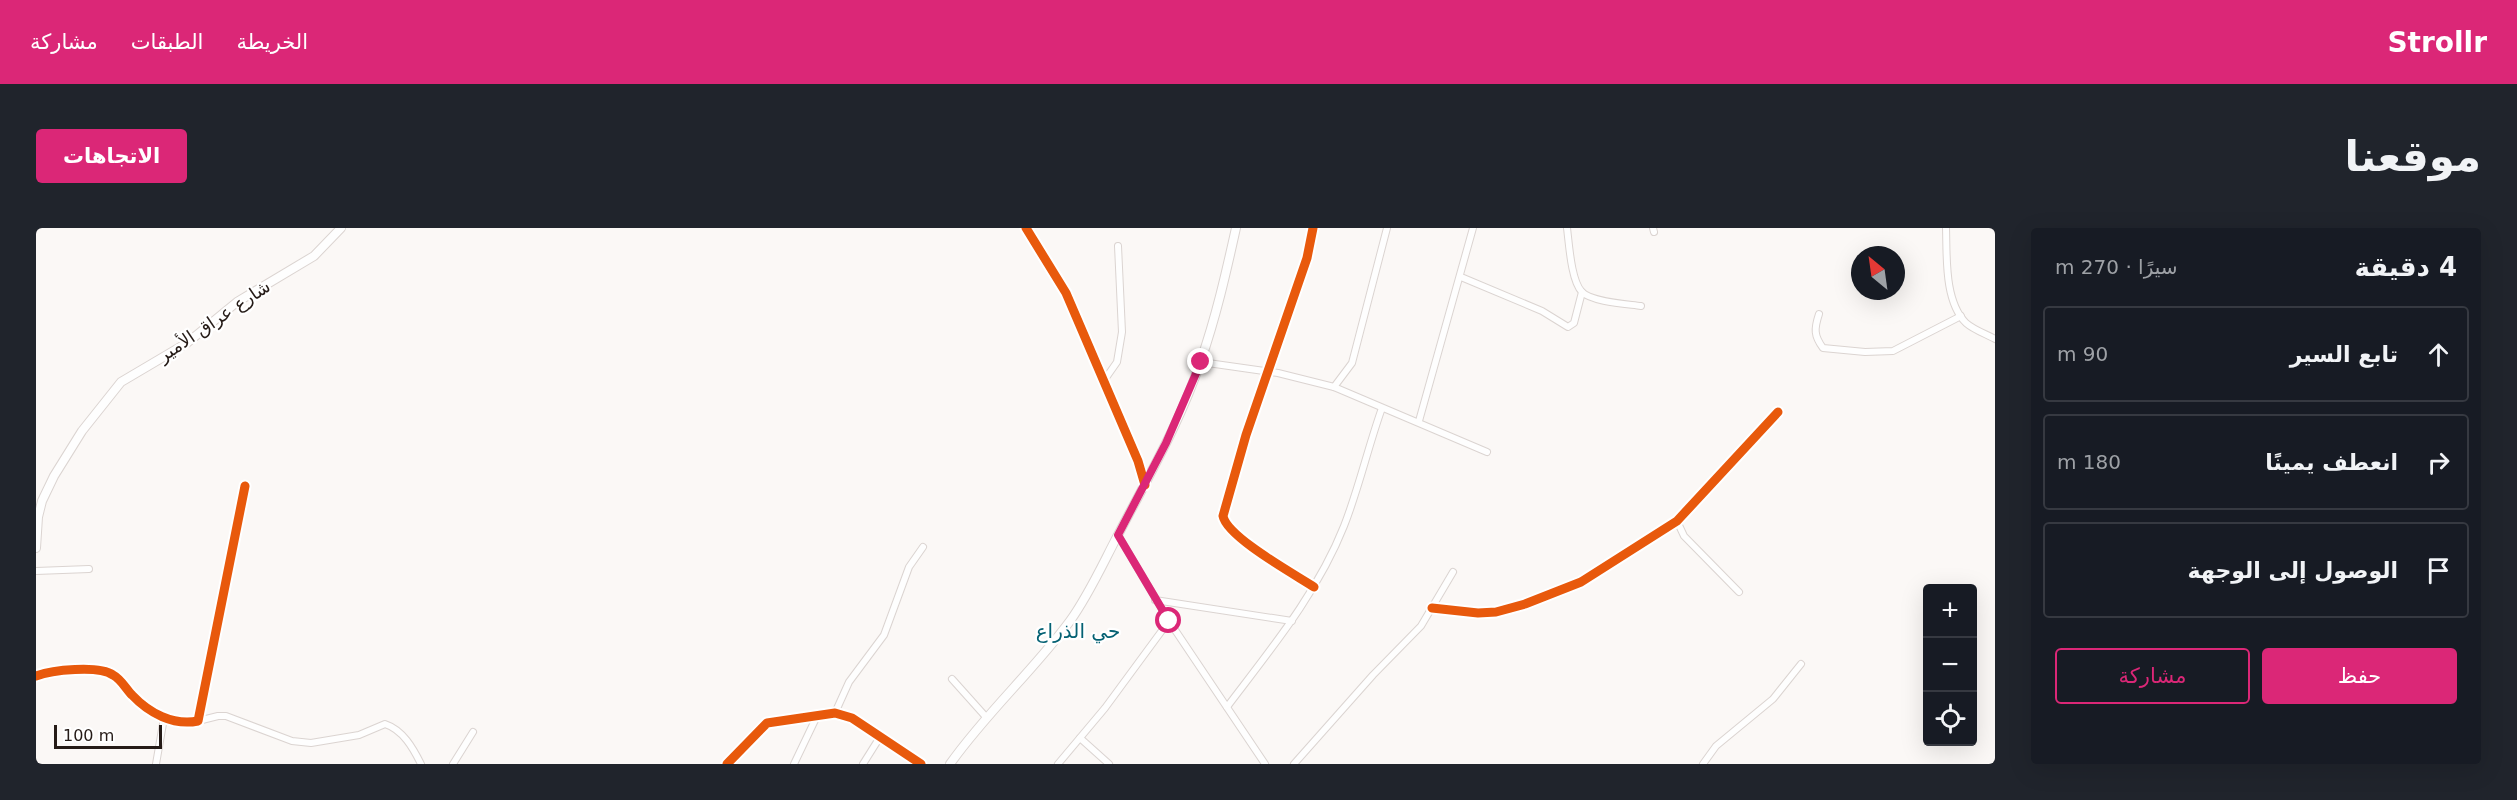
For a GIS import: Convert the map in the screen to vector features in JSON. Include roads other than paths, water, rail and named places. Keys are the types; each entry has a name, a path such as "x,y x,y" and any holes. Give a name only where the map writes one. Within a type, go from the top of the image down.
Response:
{"main road":[{"name":"شارع عراق الأمير","path":"36,548 38,517 45,493 76,440 121,382 187,343 237,302 314,256 341,228"},
{"path":"950,764 986,717 1070,621 1102,568 1145,485 1201,362 1236,228"}],"street":[{"path":"1026,228 1066,292 1138,462 1145,485"},
{"path":"1313,228 1307,258 1267,371 1225,502 1224,522 1227,528 1256,549 1314,587"},
{"path":"1334,387 1352,363 1387,228"},
{"path":"1419,421 1473,228"},
{"path":"1567,228 1576,282 1582,292 1596,298 1641,306"},
{"path":"1946,228 1952,297 1967,323 1995,339"},
{"path":"1103,382 1117,362 1122,332 1118,246"},
{"path":"1461,277 1542,311 1568,327 1574,323 1582,292"},
{"path":"1819,314 1815,338 1823,348 1866,352 1893,351 1961,316"},
{"path":"1201,362 1267,371 1334,387 1419,421 1487,452"},
{"path":"1227,707 1292,621 1314,587 1344,526 1382,408"},
{"path":"1432,608 1478,613 1496,612 1525,604 1581,582 1677,521 1778,412"},
{"path":"198,721 245,486"},
{"path":"1677,521 1684,536 1738,592"},
{"path":"1118,535 1155,600 1265,764"},
{"path":"835,713 849,682 884,635 909,567 923,547"},
{"path":"36,571 89,569"},
{"path":"1294,764 1373,675 1421,626 1453,572"},
{"path":"1155,600 1292,621"},
{"path":"1058,764 1169,621"},
{"path":"1703,764 1716,746 1773,699 1801,664"},
{"path":"36,676 84,669 108,672 114,675 133,697 164,718 183,722 226,716 292,741 311,743 359,735 385,724 393,727 404,737 420,764"},
{"path":"952,680 986,717"},
{"path":"727,764 767,723 835,713 852,718 921,764"},
{"path":"794,764 817,716"},
{"path":"156,764 164,718"},
{"path":"453,764 473,732"},
{"path":"862,764 880,737"},
{"path":"1080,738 1108,764"}],"district":[{"name":"حي الذراع","path":"1078,631"}]}
